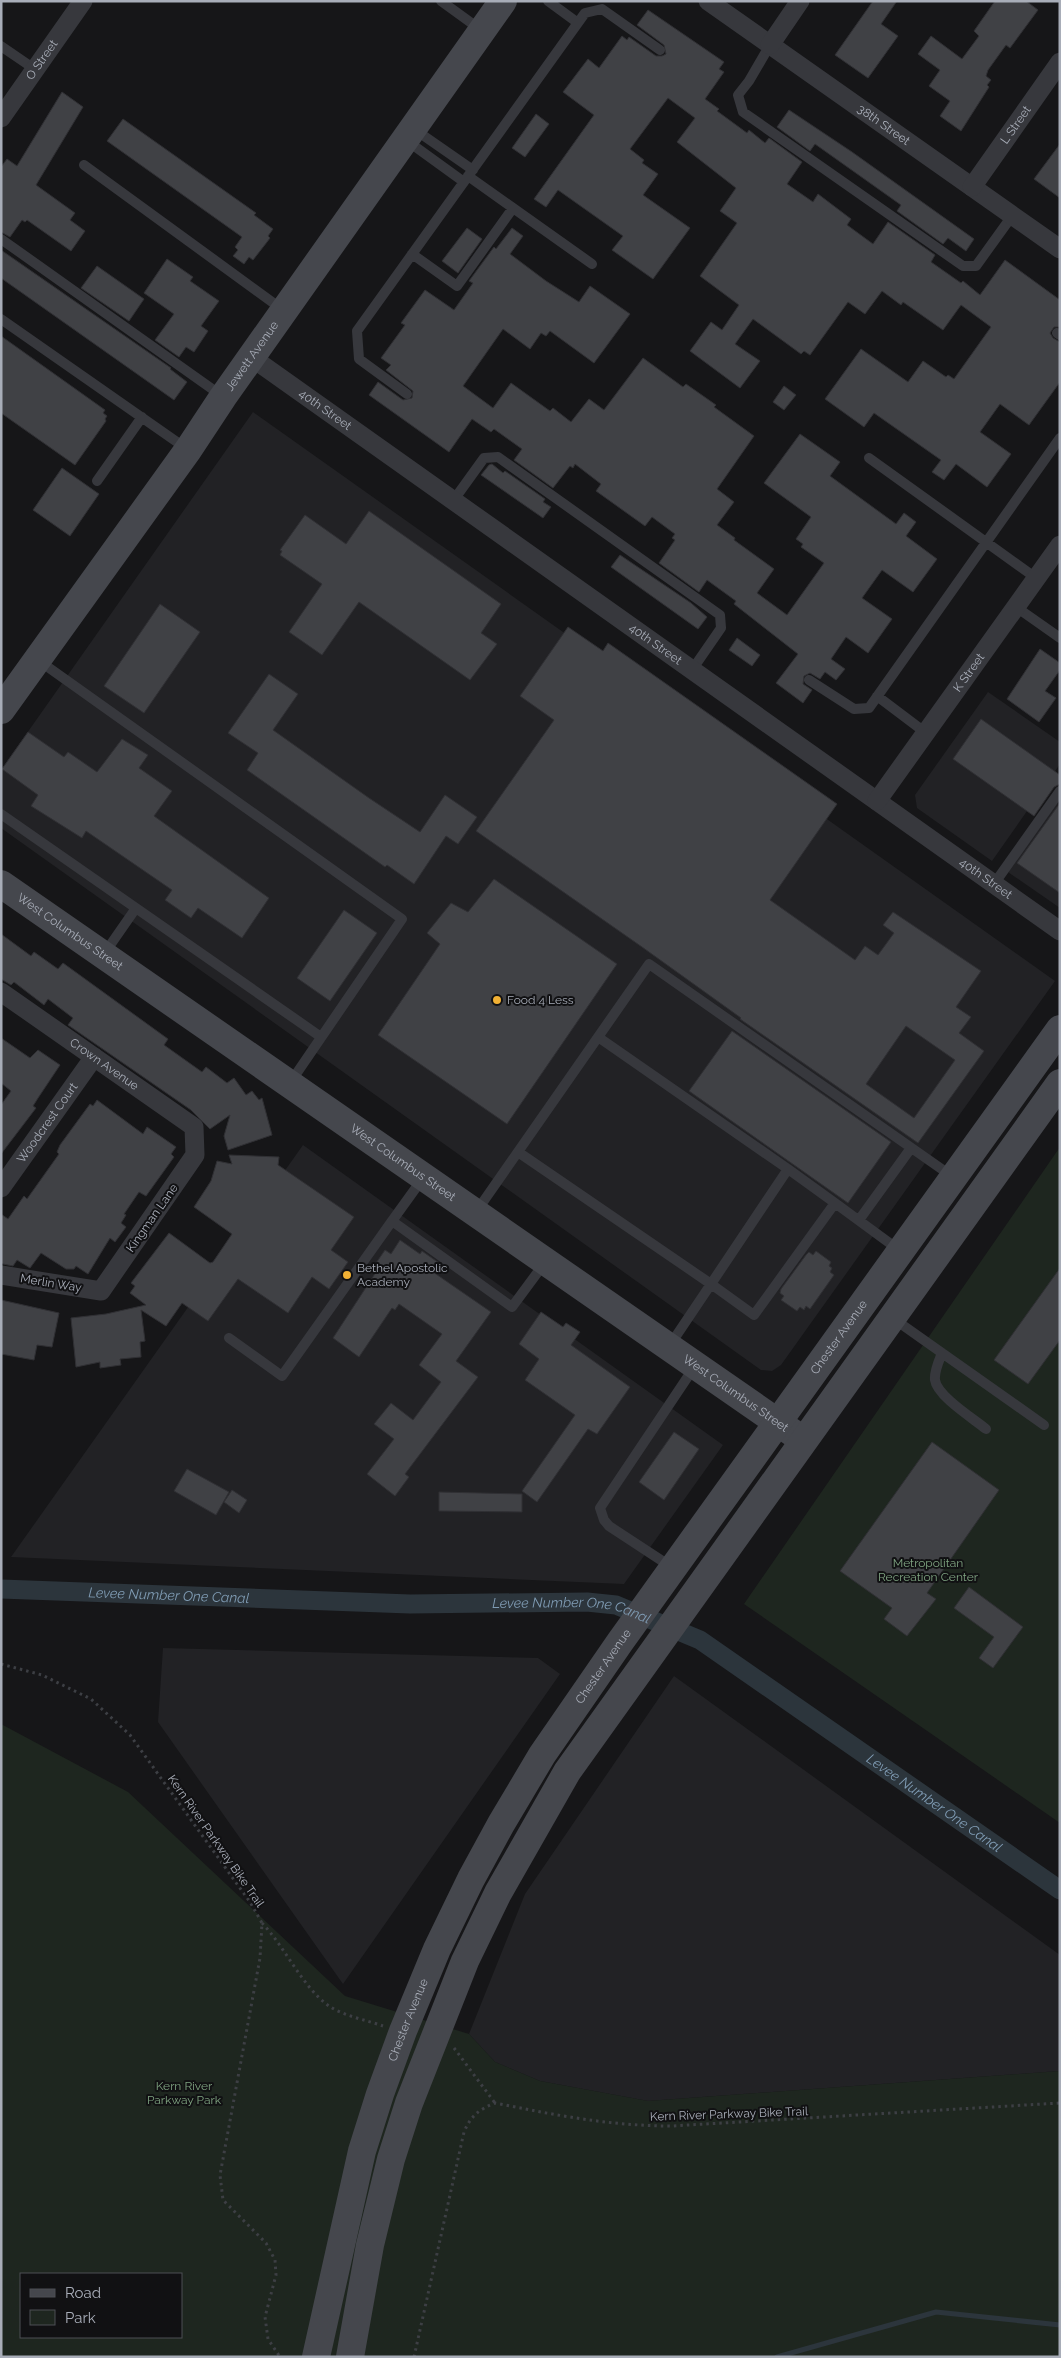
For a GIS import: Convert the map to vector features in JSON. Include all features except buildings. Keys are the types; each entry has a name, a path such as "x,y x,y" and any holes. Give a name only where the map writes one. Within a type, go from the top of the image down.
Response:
{"main road":[{"name":"Jewett Avenue","path":"1,710 188,450 251,357 503,1"},
{"name":"West Columbus Street","path":"1,884 804,1441"},
{"name":"Chester Avenue","path":"318,2348 362,2151 403,2031 441,1940 501,1824 542,1756 620,1642 1060,1029"},
{"path":"350,2357 370,2245 391,2159 409,2103 465,1961 527,1839 567,1772 1060,1083"}],"street":[{"name":"O Street","path":"1,118 83,1"},
{"name":"38th Street","path":"708,1 1060,250"},
{"path":"770,45 800,1"},
{"name":"L Street","path":"972,187 1060,62"},
{"name":"40th Street","path":"251,357 1060,931"},
{"name":"K Street","path":"877,801 1060,545"},
{"name":"Crown Avenue","path":"1,992 194,1127 196,1144"},
{"name":"Woodcrest Court","path":"1,1188 94,1057"},
{"name":"Kingman Lane","path":"101,1291 195,1155 196,1144"},
{"name":"Merlin Way","path":"1,1275 101,1291"}],"lane":[{"path":"441,1 482,30"},
{"path":"548,1 578,23"},
{"path":"407,394 359,359 357,331 585,13 602,9 660,50"},
{"path":"770,45 749,81 738,95 744,112 963,266 976,266 1012,216"},
{"path":"1,46 36,70"},
{"path":"409,133 468,176"},
{"path":"409,133 592,264"},
{"path":"84,165 284,311"},
{"path":"412,254 457,286 513,208"},
{"path":"1,239 223,397"},
{"path":"1,319 188,450"},
{"path":"97,481 142,417"},
{"path":"809,680 854,708 869,708 1060,438"},
{"path":"453,500 484,458 498,457 514,468 720,615 721,628 692,670"},
{"path":"868,458 1036,578"},
{"path":"1016,607 1060,638"},
{"path":"37,660 402,919 289,1084"},
{"path":"877,696 926,733"},
{"path":"994,884 1060,791"},
{"path":"1,814 321,1037"},
{"path":"103,955 136,908"},
{"path":"475,1213 649,964 953,1177"},
{"path":"598,1037 788,1169 900,1251"},
{"path":"859,1220 911,1148"},
{"path":"518,1152 754,1315 835,1203"},
{"path":"669,1347 788,1169"},
{"path":"229,1338 282,1376 424,1177"},
{"path":"392,1221 512,1307 546,1261"},
{"path":"892,1317 1044,1426"},
{"path":"942,1353 934,1379 936,1386 947,1398 986,1429"},
{"path":"672,1572 609,1526 604,1520 600,1508 695,1365"}],"path":[{"name":"Kern River Parkway Bike Trail","path":"1,1664 42,1675 91,1699 130,1736 250,1902 262,1923 260,1958 220,2175 223,2200 266,2243 275,2260 276,2275 265,2317 268,2339 280,2357"},
{"path":"262,1923 274,1935 317,1996 330,2007 346,2014 403,2031"},
{"path":"414,2357 464,2132 471,2117 482,2108 495,2103 456,2049 434,2040"},
{"name":"Kern River Parkway Bike Trail","path":"495,2103 592,2122 672,2126 1060,2103"}],"shaded area":[{"path":"253,412 1055,981 781,1365 772,1371 761,1370 1,828 1,770"},
{"path":"988,692 1060,742 1060,764 992,861 917,808 915,795"},
{"path":"1060,793 1060,908 1005,870"},
{"name":"Bethel Apostolic Academy","path":"303,1145 723,1445 624,1584 11,1557"},
{"path":"163,1648 538,1658 560,1674 343,1984 158,1722"},
{"path":"674,1676 1060,1955 1060,2071 648,2101 540,2081 495,2062 469,2034 525,1894"}],"green space":[{"name":"Metropolitan Recreation Center","path":"1060,1147 1060,1823 744,1604"},
{"name":"Kern River Parkway Park","path":"1,1724 128,1792 345,1996 469,2034 495,2062 540,2081 648,2101 1060,2071 1060,2357 1,2357"}],"waterway":[{"name":"Levee Number One Canal","path":"1,1589 410,1604 587,1602 616,1605 700,1640 1060,1890"},
{"path":"777,2357 936,2312 1060,2325"}],"place":[{"name":"Food 4 Less","path":"497,1000"},
{"name":"Bethel Apostolic Academy","path":"347,1275"}]}
